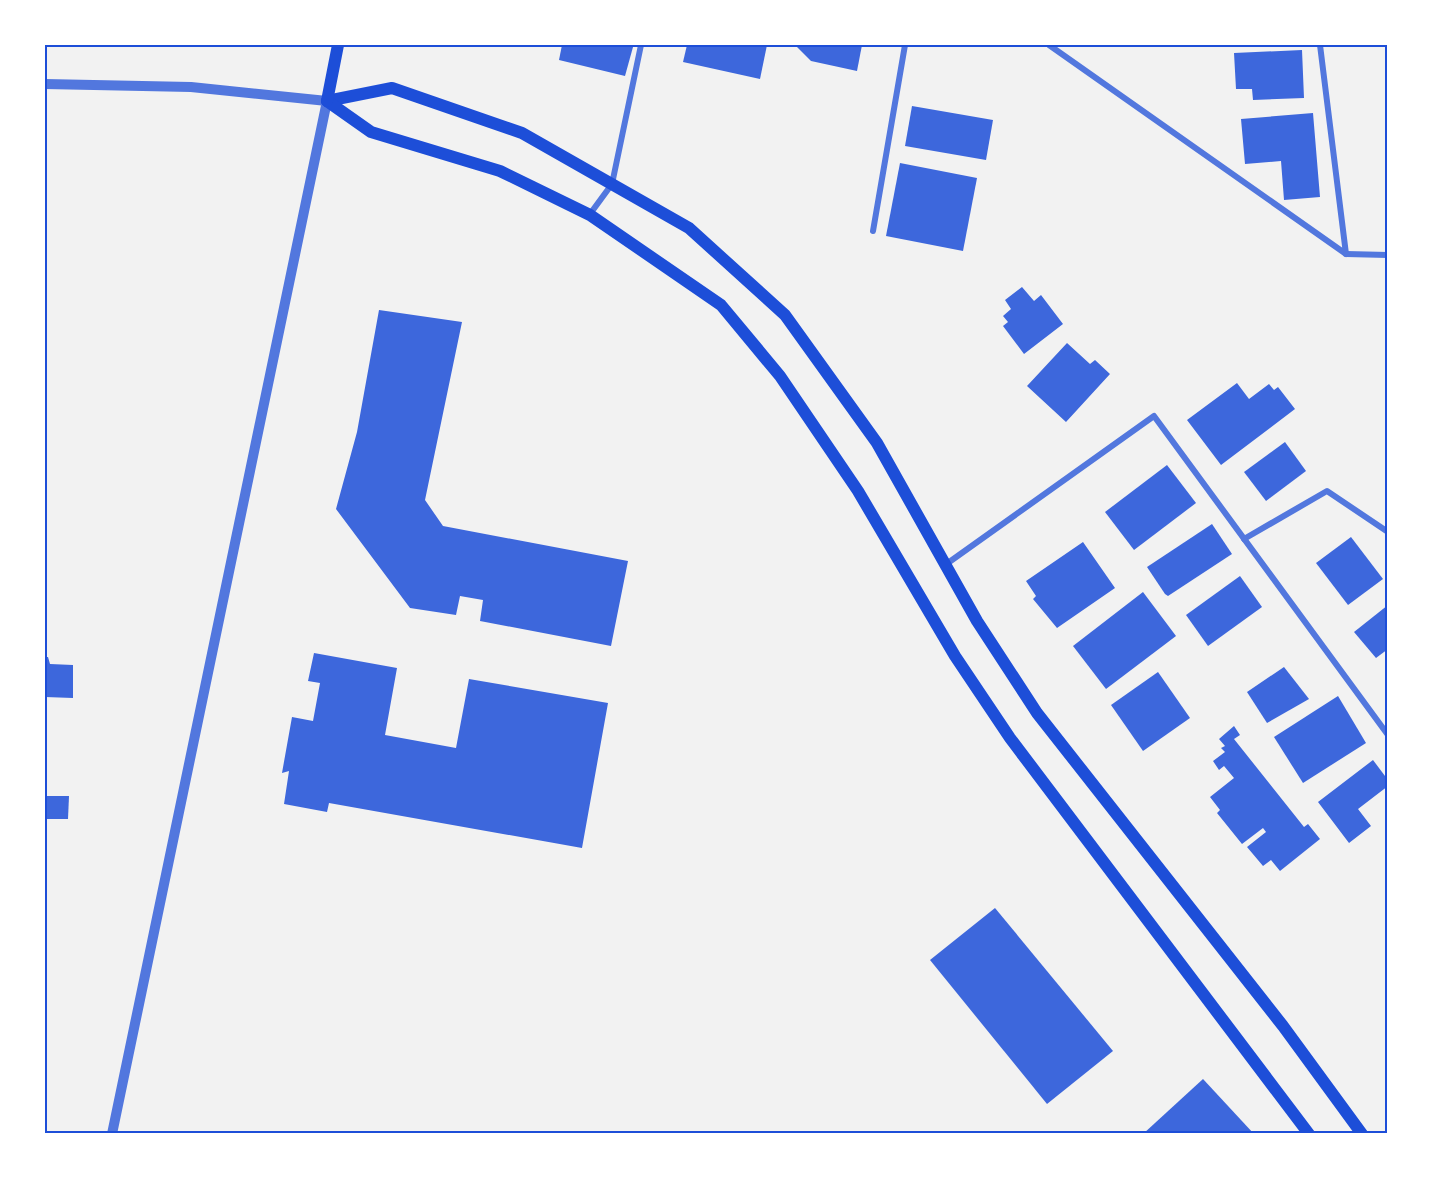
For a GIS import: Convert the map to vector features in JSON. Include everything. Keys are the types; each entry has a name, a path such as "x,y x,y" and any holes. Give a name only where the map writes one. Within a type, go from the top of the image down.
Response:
{"main road":[{"path":"327,101 338,45"},
{"path":"327,101 392,88 522,133 689,228 785,315 877,443 977,621 1037,713 1283,1026 1362,1134"},
{"path":"327,101 371,132 500,171 590,215 721,305 780,376 858,491 955,656 1010,738 1309,1134"}],"street":[{"path":"590,215 612,184 641,45"},
{"path":"873,231 905,45"},
{"path":"1049,45 1346,254 1388,255"},
{"path":"1320,45 1346,254"},
{"path":"45,84 191,87 327,101 112,1134"},
{"path":"945,565 1154,416 1388,735"},
{"path":"1244,539 1327,491 1388,532"}],"building":[{"path":"562,45 633,47 625,76 559,60"},
{"path":"687,45 767,45 760,79 683,62"},
{"path":"795,45 862,45 857,71 811,61"},
{"path":"1302,50 1304,98 1253,100 1252,89 1236,89 1234,53"},
{"path":"912,106 993,120 986,160 905,146"},
{"path":"1313,113 1320,197 1284,200 1281,161 1245,164 1241,119"},
{"path":"900,163 977,178 963,251 886,236"},
{"path":"1022,287 1034,301 1041,295 1063,324 1024,354 1003,326 1008,322 1003,316 1011,309 1005,300"},
{"path":"379,310 462,322 425,500 443,526 628,561 611,646 480,621 483,600 460,596 456,615 410,608 336,509 357,432"},
{"path":"1067,343 1090,364 1095,360 1110,374 1066,422 1027,386"},
{"path":"1237,383 1249,399 1269,384 1274,390 1278,387 1295,409 1221,465 1187,420"},
{"path":"1285,442 1306,471 1266,501 1244,472"},
{"path":"1167,465 1196,503 1134,550 1105,512"},
{"path":"1212,524 1232,554 1168,596 1147,567"},
{"path":"1351,537 1383,579 1348,605 1316,563"},
{"path":"1083,542 1115,588 1057,628 1033,599 1036,596 1026,581"},
{"path":"1240,576 1262,607 1208,646 1186,615"},
{"path":"1143,592 1176,636 1106,689 1073,646"},
{"path":"1388,605 1388,649 1376,658 1354,632"},
{"path":"314,653 397,668 385,735 456,748 469,679 608,703 582,848 329,803 327,812 284,804 289,771 282,773 292,717 313,721 320,683 308,681"},
{"path":"45,657 48,657 50,664 73,665 73,698 45,697"},
{"path":"1284,667 1309,699 1267,723 1247,692"},
{"path":"1158,672 1190,718 1143,751 1111,705"},
{"path":"1338,696 1366,743 1303,783 1274,737"},
{"path":"1234,726 1240,735 1234,739 1304,827 1308,824 1320,839 1280,871 1271,860 1263,866 1247,847 1266,832 1263,828 1242,844 1217,813 1220,810 1210,797 1234,778 1224,766 1219,770 1213,761 1225,752 1221,748 1225,746 1219,739"},
{"path":"1373,760 1388,780 1388,786 1358,809 1371,826 1349,843 1318,802"},
{"path":"45,796 69,796 68,819 45,819"},
{"path":"995,908 1113,1051 1047,1104 930,960"},
{"path":"1203,1079 1254,1134 1143,1134"}]}
